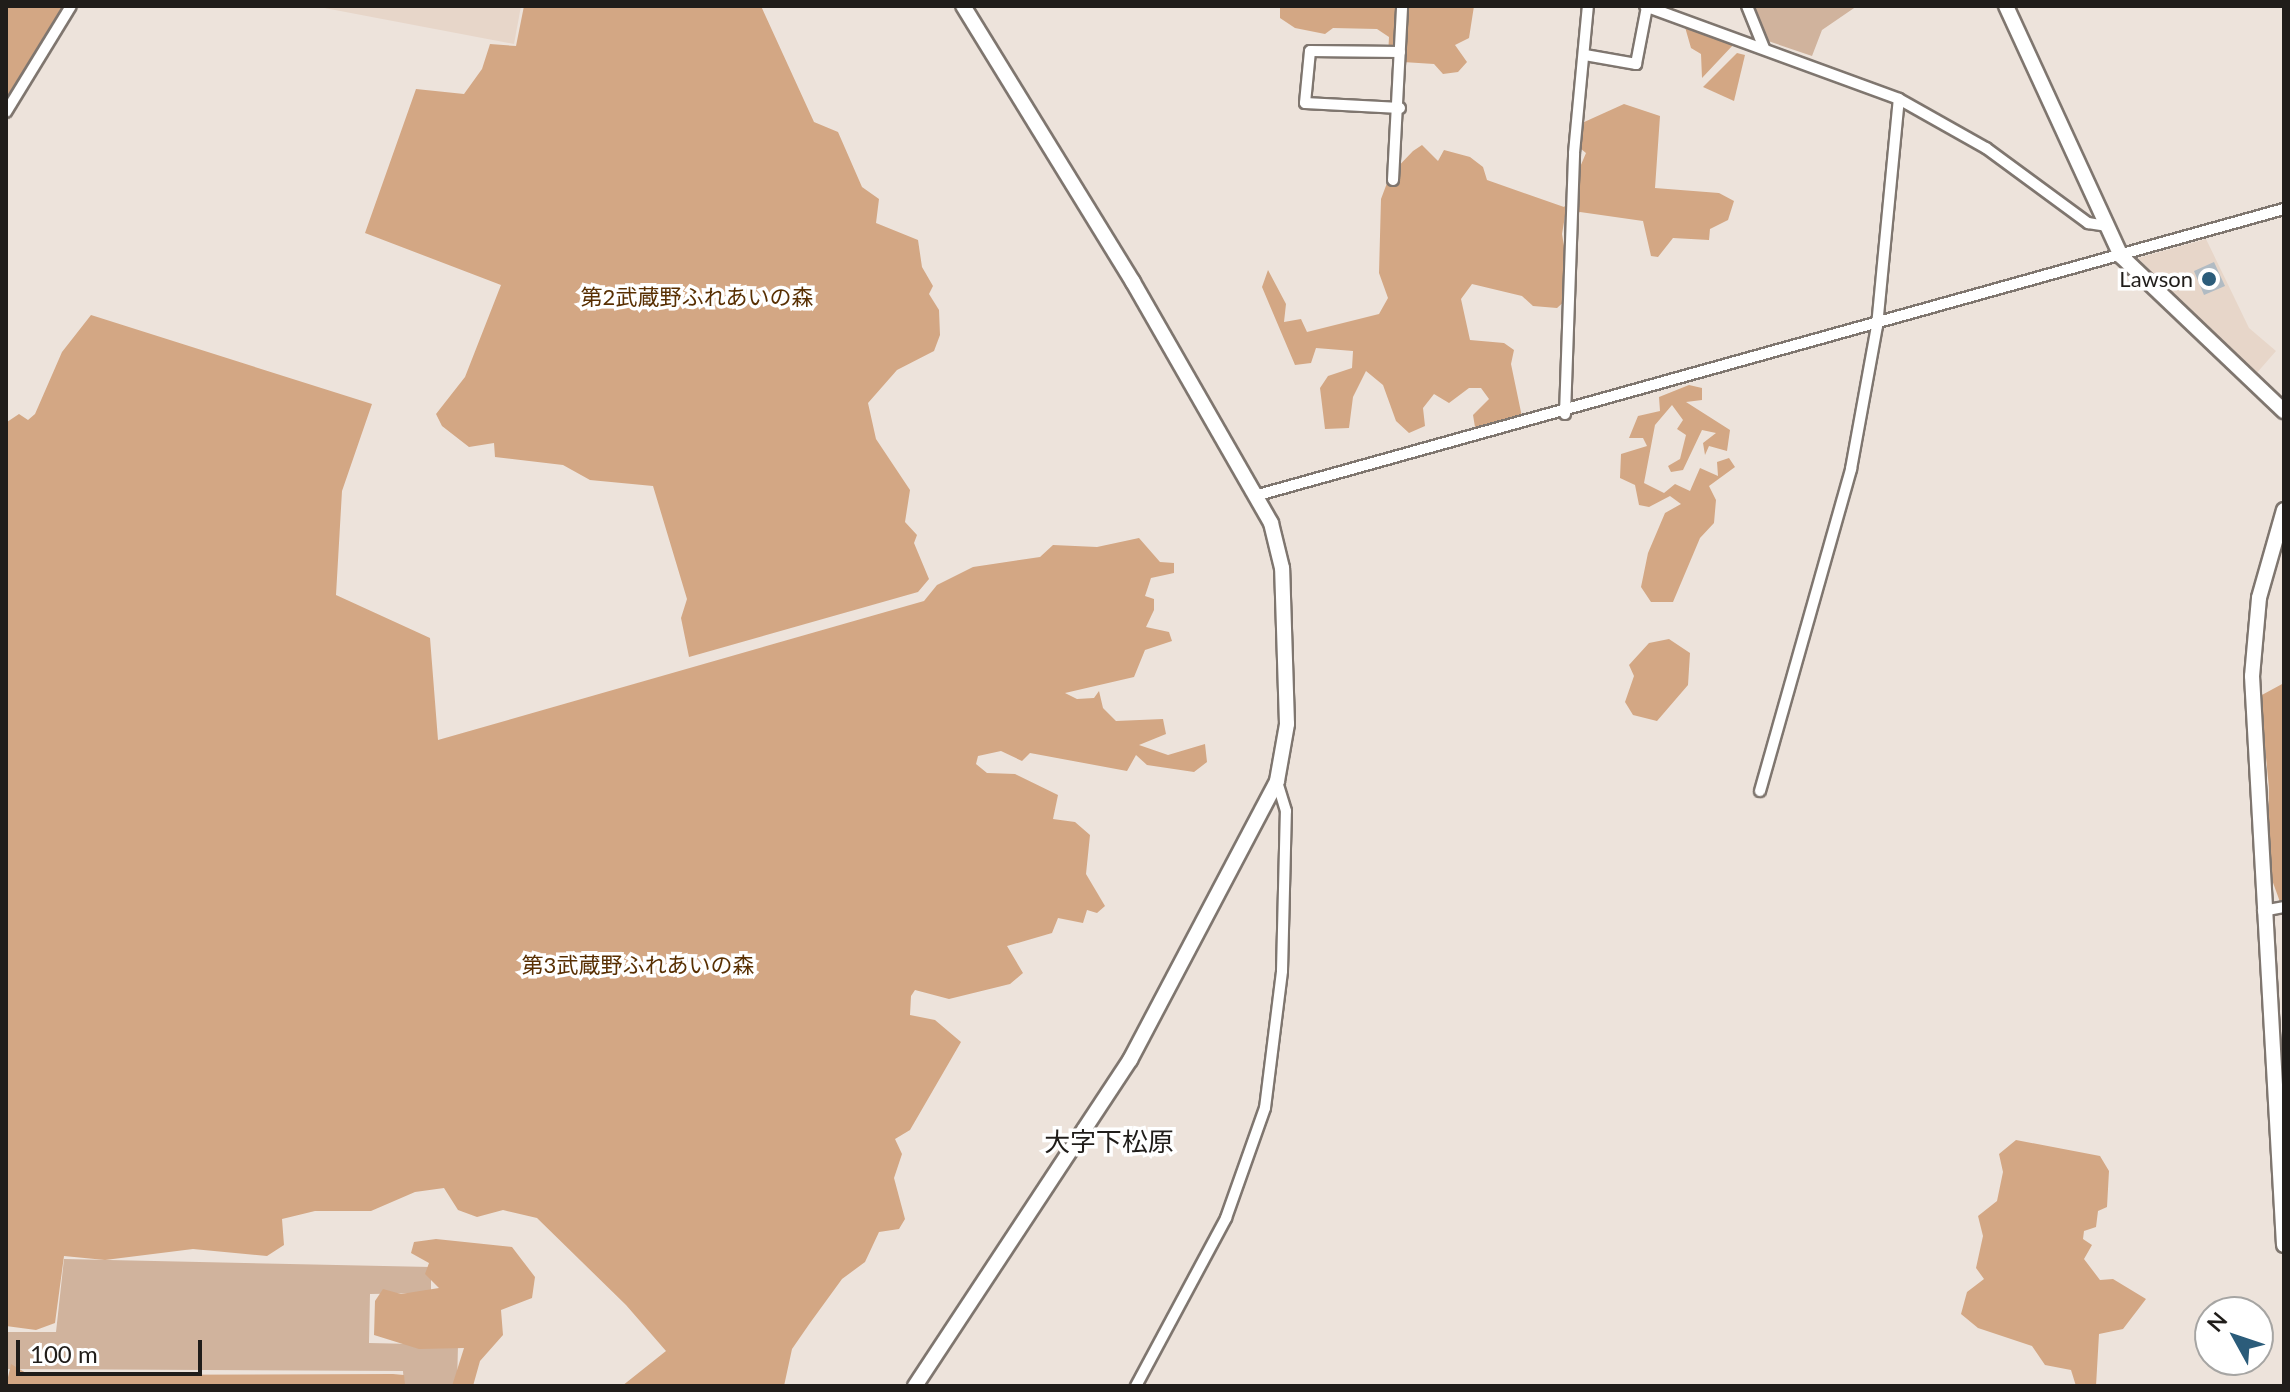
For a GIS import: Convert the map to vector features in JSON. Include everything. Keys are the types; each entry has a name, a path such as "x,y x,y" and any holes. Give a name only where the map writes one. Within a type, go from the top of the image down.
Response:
{"street":[{"path":"6,112 71,6"},
{"path":"915,1386 1130,1060 1277,781 1288,696 1282,568 1258,495 963,6"},
{"path":"1393,180 1400,108 1402,6"},
{"path":"1565,414 1574,153 1588,6"},
{"path":"1747,6 1764,48"},
{"path":"2006,6 2121,256 2284,411"},
{"path":"1585,55 1636,64 1654,7 1899,99 1986,148 2088,223 2108,226"},
{"path":"1400,52 1310,51 1305,103 1400,108"},
{"path":"1760,791 1851,469 1877,326 1899,99"},
{"path":"1258,495 1565,414 2284,209"},
{"path":"2284,510 2259,598 2252,676 2263,911 2278,1065 2284,1245"},
{"path":"1136,1386 1226,1218 1265,1108 1282,971 1286,811 1277,781"},
{"path":"2263,911 2284,907"}],"shaded area":[{"path":"314,6 521,6 514,44"},
{"path":"1752,6 1857,6 1822,30 1812,56 1765,40"},
{"path":"2206,239 2249,328 2276,351 2255,375 2138,258"},
{"path":"64,1259 431,1267 431,1293 370,1294 369,1343 458,1345 457,1386 404,1386 403,1371 6,1369 6,1332 56,1332"}],"green space":[{"path":"6,6 69,6 6,117"},
{"name":"第2武蔵野ふれあいの森","path":"524,6 761,6 814,122 838,132 862,187 879,199 876,223 918,240 922,267 933,286 929,294 939,310 940,335 934,351 897,370 868,403 876,439 910,490 905,522 917,535 914,543 929,579 918,592 689,657 681,618 687,599 653,486 590,480 563,465 495,457 494,443 469,447 442,426 436,414 465,377 501,285 365,233 416,89 464,94 482,69 490,44 516,46"},
{"path":"1280,6 1474,6 1469,38 1455,45 1467,62 1458,72 1443,74 1434,64 1403,62 1388,56 1389,37 1377,29 1333,28 1325,34 1295,28 1280,18"},
{"path":"1685,27 1734,44 1702,78 1701,54 1691,48"},
{"path":"1737,53 1745,55 1734,101 1703,87"},
{"path":"1624,104 1660,116 1655,188 1719,193 1734,201 1728,220 1710,229 1709,240 1673,238 1658,257 1651,256 1643,221 1580,212 1565,216 1562,234 1565,252 1576,257 1576,291 1557,308 1533,306 1522,296 1472,284 1461,299 1470,340 1504,343 1514,350 1511,364 1522,417 1475,427 1473,415 1489,399 1481,388 1469,388 1449,403 1434,394 1423,408 1425,426 1409,433 1396,421 1383,385 1366,371 1353,397 1349,428 1325,429 1320,388 1328,376 1352,368 1353,351 1316,348 1311,363 1295,365 1262,287 1268,270 1286,304 1284,322 1301,319 1307,332 1379,314 1388,298 1379,273 1381,199 1390,175 1413,151 1422,145 1438,161 1444,150 1470,157 1483,167 1487,180 1564,207 1575,195 1572,186 1586,153 1575,144 1582,123"},
{"name":"第3武蔵野ふれあいの森","path":"91,315 372,404 342,491 336,595 430,638 438,740 924,601 937,585 973,567 1040,557 1053,545 1097,547 1139,538 1160,562 1174,563 1174,573 1151,578 1145,596 1154,599 1154,610 1146,627 1169,632 1172,641 1145,650 1134,677 1065,693 1077,699 1094,698 1099,691 1103,708 1116,721 1163,719 1166,734 1139,745 1168,755 1205,744 1207,762 1194,772 1147,765 1136,755 1127,771 1030,753 1022,761 1001,751 978,756 976,764 987,773 1015,774 1058,795 1053,819 1075,822 1090,835 1086,874 1105,906 1097,913 1087,910 1083,923 1058,918 1052,933 1007,946 1023,973 1010,984 949,999 915,990 911,996 910,1015 935,1020 961,1042 910,1130 895,1139 902,1154 894,1178 905,1219 899,1229 879,1232 865,1262 842,1279 810,1323 792,1349 784,1386 622,1386 666,1351 626,1305 537,1218 503,1210 477,1217 458,1210 444,1188 415,1192 371,1211 315,1211 282,1219 284,1245 267,1256 193,1249 105,1260 64,1256 55,1323 36,1330 6,1326 7,422 19,414 28,420 35,414 62,352"},
{"path":"1689,385 1702,388 1702,400 1686,402 1730,430 1727,451 1709,446 1705,455 1703,443 1716,433 1702,430 1683,470 1671,472 1668,466 1680,459 1686,435 1677,429 1683,420 1672,405 1655,425 1644,483 1664,493 1675,484 1690,491 1700,468 1718,476 1717,462 1729,458 1735,467 1709,486 1716,500 1714,523 1700,538 1673,602 1651,602 1641,587 1648,553 1665,513 1681,504 1670,496 1649,507 1639,505 1635,485 1620,478 1621,454 1647,446 1643,438 1629,438 1638,416 1660,411 1659,397"},
{"path":"1669,639 1690,653 1688,685 1657,721 1633,715 1625,702 1634,676 1629,665 1649,643"},
{"path":"2284,683 2284,902 2280,902 2267,866 2269,788 2260,696"},
{"path":"2016,1140 2100,1156 2109,1171 2107,1207 2098,1211 2096,1227 2084,1231 2083,1239 2092,1245 2084,1259 2100,1280 2113,1279 2146,1299 2123,1329 2099,1334 2096,1386 2076,1386 2071,1370 2045,1365 2032,1346 1978,1328 1961,1314 1967,1292 1984,1279 1976,1268 1983,1236 1978,1216 1997,1201 2003,1172 1999,1154"},
{"path":"436,1239 512,1247 535,1277 532,1298 501,1310 503,1335 480,1361 473,1386 452,1386 464,1348 419,1349 374,1335 375,1301 383,1289 401,1294 439,1288 425,1274 429,1263 411,1253 414,1242"},
{"path":"11,1364 26,1373 63,1375 393,1374 404,1375 405,1385 6,1386"}],"building":[{"name":"Lawson","path":"2214,262 2225,286 2204,295 2194,271"}],"place":[{"name":"Lawson","path":"2209,279"}],"district":[{"name":"大字下松原","path":"1109,1142"}]}
